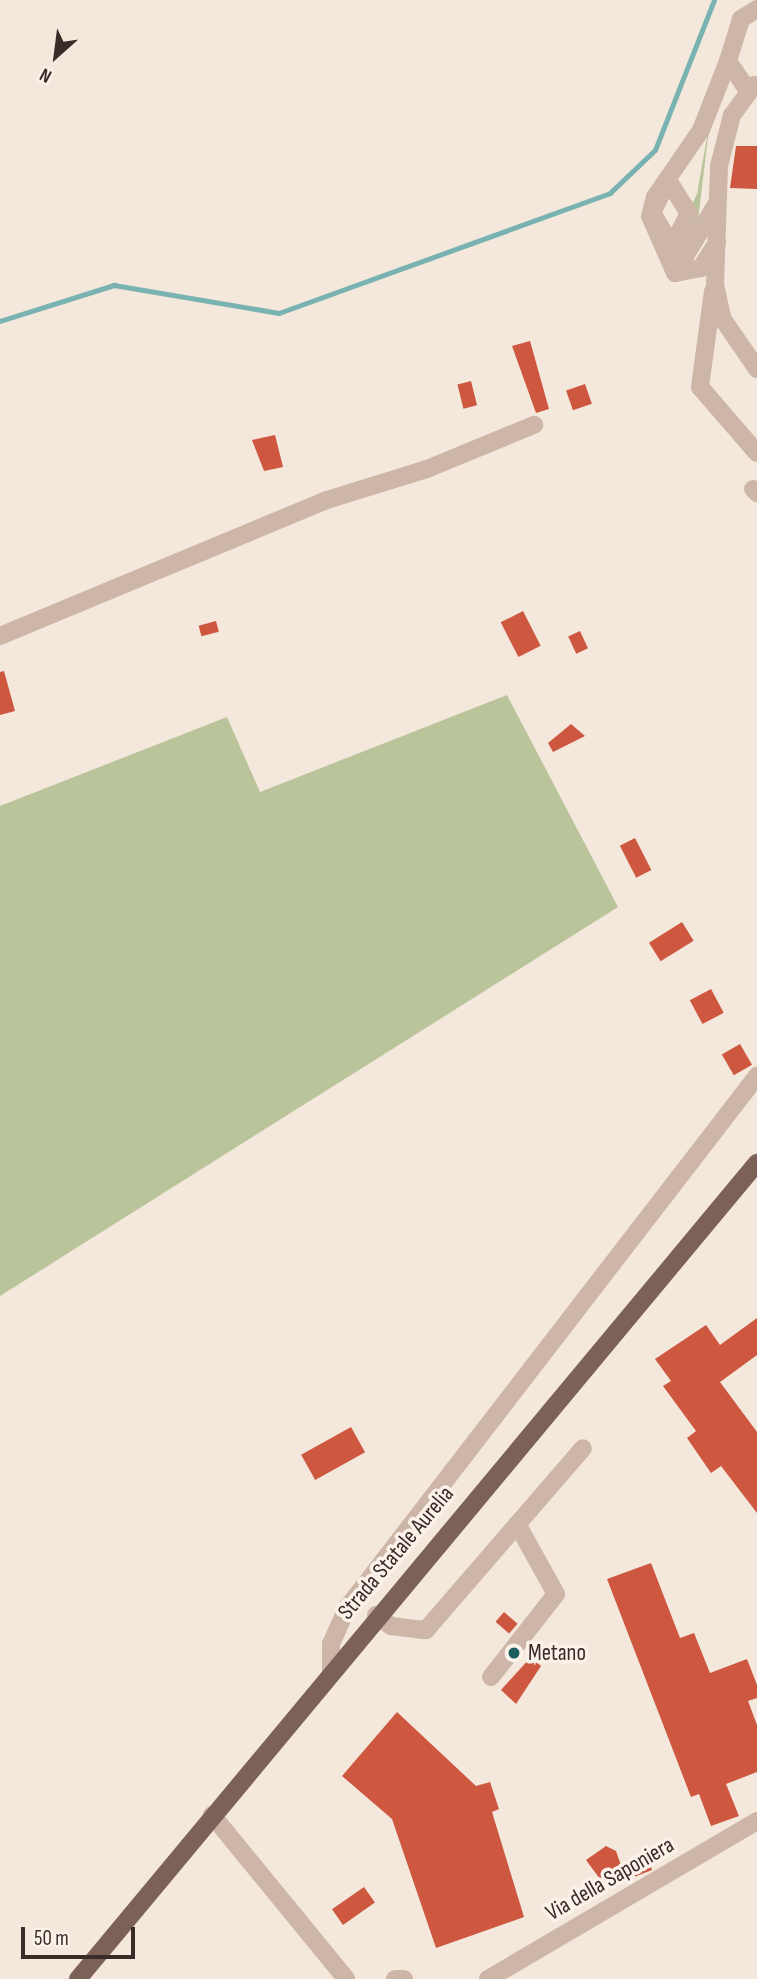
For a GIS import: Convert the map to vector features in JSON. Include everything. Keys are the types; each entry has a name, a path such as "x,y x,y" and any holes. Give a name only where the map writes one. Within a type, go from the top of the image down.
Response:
{"main road":[{"name":"Strada Statale Aurelia","path":"78,1979 376,1615 757,1163"}],"street":[{"path":"717,243 701,268 675,273 668,268 650,216 654,197 701,130 741,19 757,9"},
{"path":"728,61 753,87 732,115 718,200 715,284 700,387 757,453"},
{"path":"680,199 682,159"},
{"path":"675,273 718,200"},
{"path":"715,284 722,318 757,369"},
{"path":"0,636 327,500 427,469 534,425"},
{"path":"331,1670 331,1644 347,1608 757,1076"},
{"path":"376,1615 391,1626 426,1630 583,1448"},
{"path":"491,1677 556,1594 517,1524"},
{"path":"212,1815 346,1979"},
{"name":"Via della Saponiera","path":"488,1979 757,1821"},
{"path":"395,1979 404,1979"}],"green space":[{"path":"710,120 697,229 676,258 672,246 697,194"},
{"path":"507,695 618,907 0,1296 0,806 227,717 260,792"}],"building":[{"path":"736,146 757,146 757,189 730,188"},
{"path":"530,341 549,409 536,413 512,346"},
{"path":"471,381 477,405 463,409 457,384"},
{"path":"585,384 592,404 573,410 566,391"},
{"path":"275,435 283,467 264,471 252,440"},
{"path":"523,611 541,646 518,657 501,622"},
{"path":"216,621 219,632 201,636 199,626"},
{"path":"580,631 588,648 576,654 568,636"},
{"path":"4,671 15,711 0,715 0,672"},
{"path":"571,724 585,736 553,752 548,743"},
{"path":"635,838 651,870 636,878 620,846"},
{"path":"682,922 694,941 661,961 649,943"},
{"path":"711,989 724,1013 702,1024 690,1000"},
{"path":"740,1044 752,1065 734,1075 722,1054"},
{"path":"757,1318 757,1355 720,1382 757,1432 757,1513 721,1466 711,1473 687,1438 696,1431 663,1386 671,1381 655,1359 706,1325 720,1345"},
{"path":"351,1427 365,1452 315,1480 301,1455"},
{"path":"651,1563 680,1638 694,1633 710,1673 747,1659 757,1685 757,1698 748,1701 757,1725 757,1772 726,1784 739,1816 711,1826 699,1794 691,1797 607,1579"},
{"path":"504,1612 518,1624 509,1634 495,1622"},
{"path":"531,1657 541,1666 516,1704 501,1690"},
{"path":"397,1712 476,1786 490,1782 499,1809 492,1812 524,1917 436,1948 392,1819 342,1776"},
{"path":"606,1846 616,1851 624,1874 597,1897 593,1882 600,1879 586,1860"},
{"path":"647,1857 652,1870 635,1877 630,1863"},
{"path":"364,1887 375,1903 343,1925 332,1909"}],"waterway":[{"path":"0,321 114,285 279,313 610,193 655,150 714,0"}],"place":[{"name":"Metano","path":"514,1653"}]}
